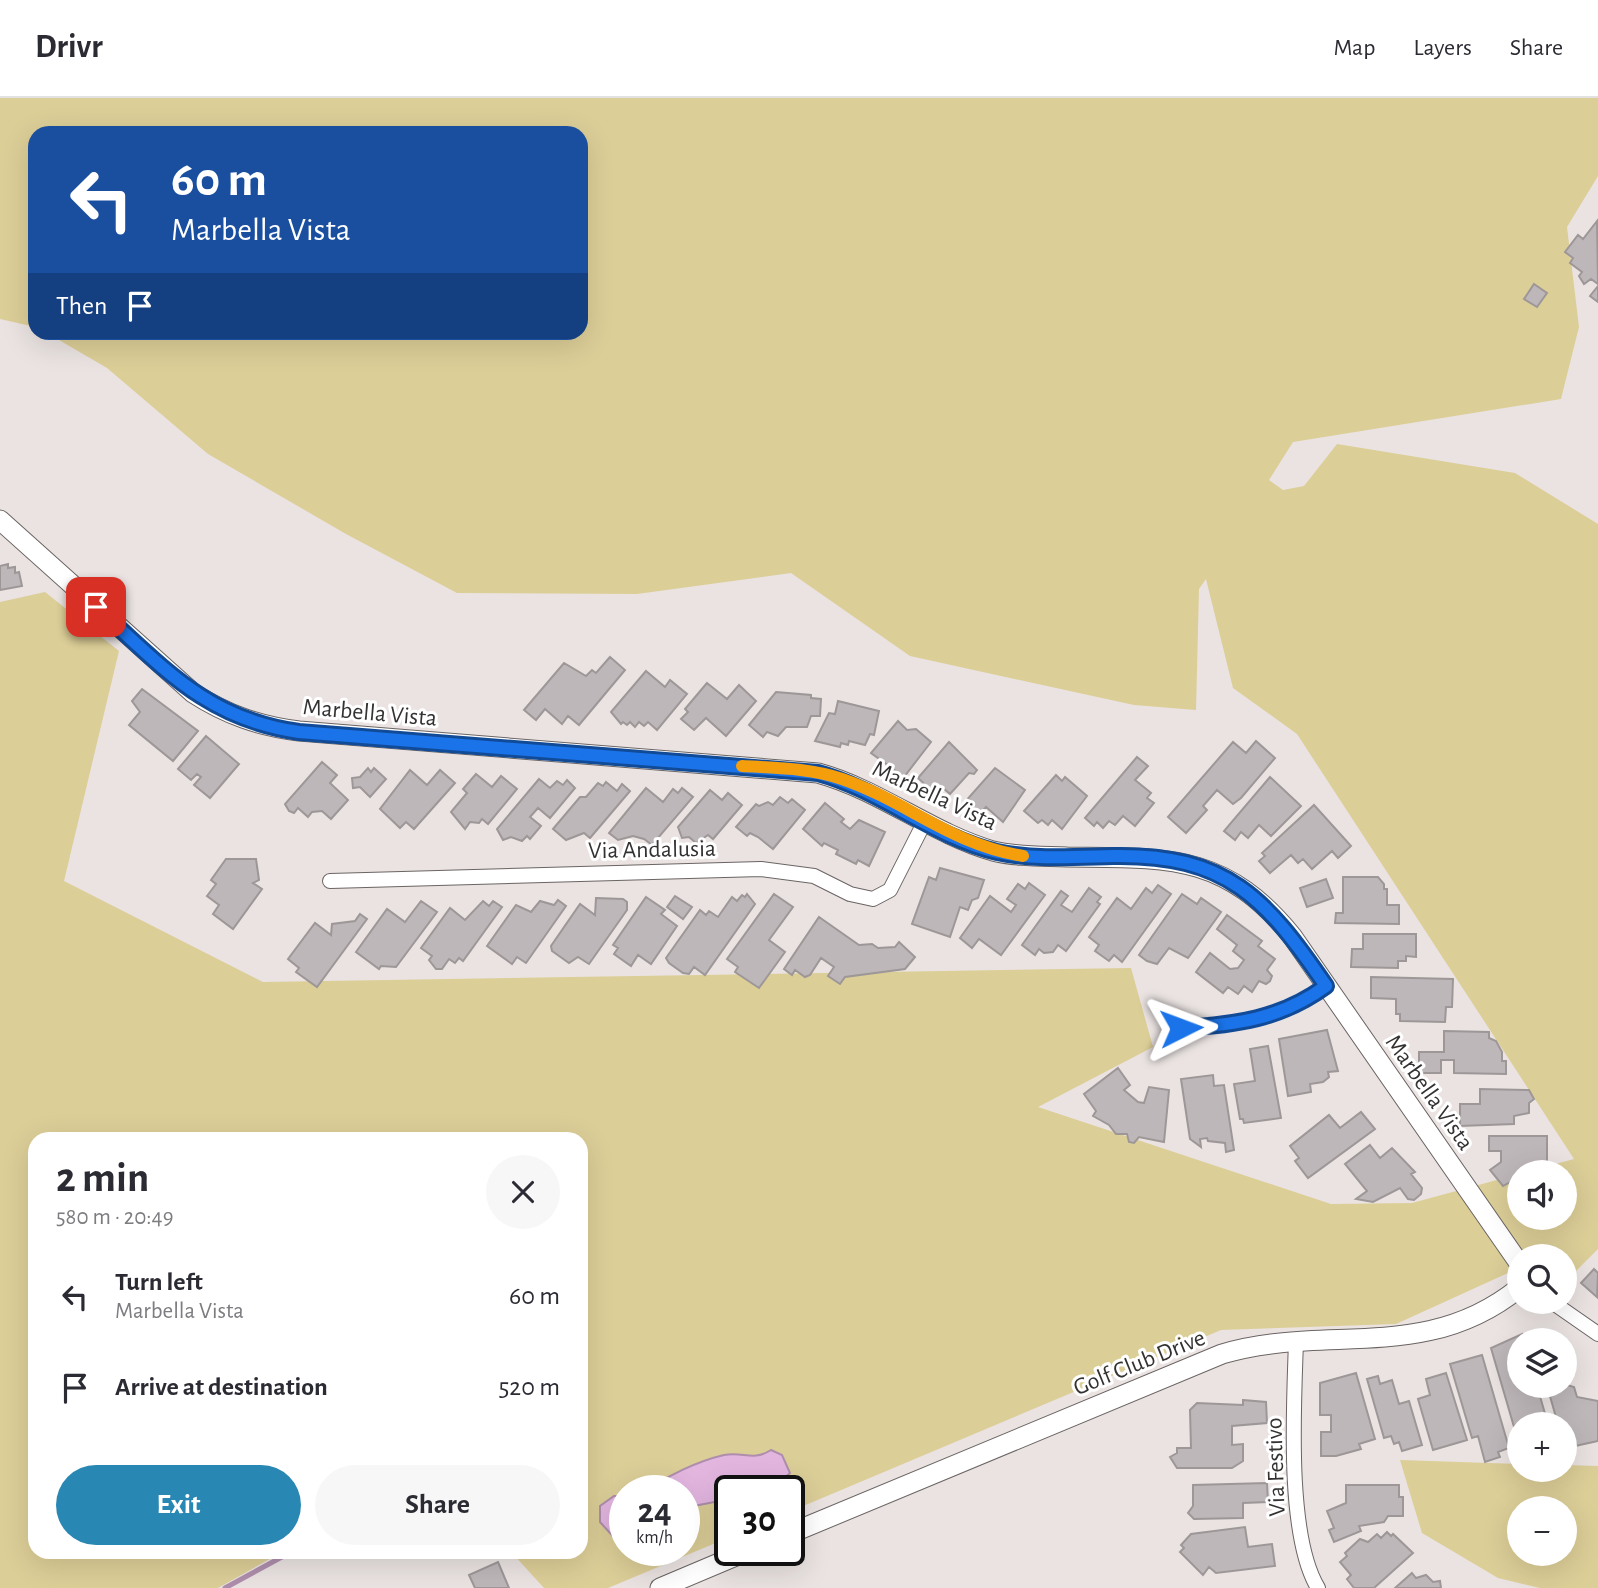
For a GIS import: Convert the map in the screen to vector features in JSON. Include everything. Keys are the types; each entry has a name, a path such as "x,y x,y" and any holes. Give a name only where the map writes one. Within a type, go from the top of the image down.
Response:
{"street":[{"name":"Marbella Vista","path":"0,520 184,686 212,706 243,720 299,732 818,773 862,788 970,844 996,852 1023,856 1143,856 1202,868 1240,887 1267,908 1292,936 1507,1246"},
{"name":"Via Andalusia","path":"330,881 761,869 814,876 850,894 873,899 890,890 925,821"},
{"path":"1181,1028 1256,1021 1311,997 1326,986"},
{"name":"Golf Club Drive","path":"805,1527 1222,1354 1266,1344 1296,1341 1416,1336 1462,1322 1507,1296"},
{"path":"1569,1314 1598,1334"},
{"name":"Via Festivo","path":"1296,1341 1299,1521 1305,1555 1318,1588"},
{"path":"660,1588 714,1565"}],"shaded area":[{"path":"0,98 1598,98 1598,176 1567,227 1579,327 1561,399 1293,442 1269,480 1283,490 1304,486 1337,444 1515,473 1598,524 1598,1249 1577,1270 1577,1244 1507,1244 1507,1273 1396,1324 1221,1330 805,1505 805,1475 714,1475 714,1544 700,1550 700,1475 609,1475 609,1566 661,1566 608,1588 544,1588 518,1559 588,1559 588,1132 28,1132 28,1559 270,1559 218,1588 0,1588 0,602 45,592 119,651 64,881 263,982 1131,968 1153,1047 1038,1107 1331,1204 1412,1203 1507,1177 1507,1230 1577,1230 1577,1160 1570,1160 1574,1159 1297,734 1233,688 1206,579 1199,589 1196,710 1134,705 910,656 791,573 637,594 457,593 346,534 208,454 107,368 59,340 588,340 588,126 28,126 28,325 0,319"},
{"path":"771,1450 782,1455 790,1473 714,1475 714,1502 700,1505 700,1475 673,1475 724,1455 753,1456"},
{"path":"1400,1460 1507,1464 1507,1482 1577,1482 1577,1465 1598,1466 1598,1588 1540,1588 1498,1578 1422,1533"},
{"path":"609,1500 609,1532 600,1522 600,1506"}],"building":[{"path":"1597,221 1598,284 1591,279 1584,284 1579,276 1582,272 1570,263 1573,258 1565,252 1578,235 1583,239"},
{"path":"1534,284 1547,293 1537,307 1524,299"},
{"path":"1598,286 1598,302 1590,296"},
{"path":"8,564 8,568 15,567 15,573 19,572 22,586 0,590 0,566"},
{"path":"610,657 625,670 579,725 568,716 562,724 545,709 536,720 524,710 564,663 586,676 592,670 596,673"},
{"path":"646,671 665,687 670,680 687,694 657,730 648,722 644,726 639,722 635,727 630,722 627,725 623,722 621,724 611,712"},
{"path":"707,683 727,699 739,685 756,701 726,736 706,718 694,730 681,719 688,712 685,709"},
{"path":"142,689 198,731 173,761 129,725 140,712 132,701"},
{"path":"776,692 811,695 811,698 821,699 820,716 811,716 807,727 786,727 778,736 767,732 763,737 749,725"},
{"path":"838,701 879,711 874,735 870,734 865,745 849,741 848,745 841,743 840,747 815,741 829,713 835,714"},
{"path":"898,721 907,730 916,729 931,742 904,777 871,753"},
{"path":"206,736 239,764 210,798 194,785 201,777 197,774 191,780 178,769"},
{"path":"1256,741 1275,758 1241,798 1233,804 1217,790 1203,806 1207,810 1186,833 1168,817 1233,742 1246,753"},
{"path":"949,742 977,770 974,774 969,773 950,794 943,788 940,792 935,787 931,790 918,778"},
{"path":"1137,757 1148,766 1135,780 1151,793 1147,798 1154,803 1135,826 1123,816 1115,825 1109,821 1103,828 1097,822 1094,826 1085,818"},
{"path":"322,762 337,775 330,783 348,800 331,819 322,811 312,812 308,817 298,808 294,813 289,811 285,804"},
{"path":"368,768 371,772 374,768 386,779 370,797 360,787 353,788 352,778 360,777"},
{"path":"995,768 1025,790 1003,822 986,807 978,816 964,803"},
{"path":"410,770 427,785 440,770 455,783 414,829 406,822 400,828 380,809"},
{"path":"476,774 492,787 501,776 517,789 488,824 482,819 479,823 470,822 465,829 451,812 467,793 463,789"},
{"path":"1056,775 1062,781 1065,777 1087,796 1062,829 1052,820 1048,825 1042,820 1038,823 1024,811"},
{"path":"1270,777 1301,806 1271,836 1259,825 1248,838 1241,832 1235,840 1224,831"},
{"path":"539,779 550,788 557,781 563,785 567,780 575,788 550,818 538,808 530,817 541,826 530,839 527,836 522,841 511,837 503,840 497,829"},
{"path":"606,782 617,791 622,784 630,791 590,838 584,833 566,840 553,829 580,797 586,797 598,783 603,786"},
{"path":"646,788 663,802 673,789 678,793 682,788 693,797 652,845 633,836 618,840 609,833"},
{"path":"710,790 722,800 728,793 742,805 713,839 708,835 696,843 689,837 682,838 678,827"},
{"path":"780,797 788,803 792,799 805,810 773,849 758,837 750,833 747,836 736,827 756,804 759,806 768,802 773,805"},
{"path":"825,803 844,819 841,822 850,829 859,820 885,832 869,866 858,860 856,864 836,854 838,850 824,843 822,846 803,829"},
{"path":"1314,805 1351,846 1338,858 1332,851 1312,869 1303,859 1298,863 1291,855 1270,873 1259,861 1265,856 1262,853"},
{"path":"226,859 256,859 259,880 253,883 262,889 233,929 213,914 219,905 207,896 216,884 211,880"},
{"path":"940,868 984,880 978,898 972,900 968,910 960,907 950,937 912,924 929,877 936,880"},
{"path":"1343,877 1378,877 1384,884 1384,889 1387,889 1387,905 1399,905 1399,924 1335,923 1336,913 1343,913"},
{"path":"1326,879 1333,898 1307,907 1300,888"},
{"path":"1029,883 1045,895 1001,955 979,939 972,948 960,938 990,896 1011,912 1016,905 1007,899 1018,884 1025,889"},
{"path":"1158,885 1171,894 1122,962 1114,955 1109,961 1095,951 1099,945 1089,937 1117,898 1131,909 1146,888 1152,893"},
{"path":"1089,888 1101,897 1097,902 1100,904 1066,951 1058,945 1053,952 1044,953 1039,949 1035,955 1022,945 1061,891 1068,896 1061,905 1072,912"},
{"path":"747,894 755,904 705,975 694,967 689,974 683,973 669,963 666,958 700,910 706,915 709,911 718,917 732,897 737,901"},
{"path":"774,894 793,907 769,940 785,952 759,988 735,972 738,967 727,959"},
{"path":"1182,894 1197,904 1201,898 1221,912 1188,958 1169,948 1157,964 1147,961 1139,955"},
{"path":"675,896 692,907 683,919 667,907"},
{"path":"646,897 665,910 661,914 677,926 651,964 638,955 631,966 614,954 618,948 613,945"},
{"path":"596,898 623,899 627,902 627,910 589,964 578,957 569,963 552,951 551,946 580,904 595,915"},
{"path":"558,900 566,906 526,963 517,957 512,964 487,946 516,905 531,912 540,901 554,905"},
{"path":"421,901 437,912 396,967 381,966 379,969 356,952 387,909 405,922"},
{"path":"483,901 489,906 493,901 502,907 463,961 459,958 455,963 449,959 442,969 436,969 429,960 432,956 421,948 450,908 465,920"},
{"path":"360,914 367,919 317,987 296,972 299,968 288,959 315,923 331,935 332,924 355,921"},
{"path":"1227,915 1262,941 1258,946 1275,959 1267,970 1272,976 1270,981 1266,984 1259,981 1252,992 1244,986 1238,994 1228,987 1223,993 1196,972 1210,953 1230,969 1238,968 1244,960 1233,951 1237,945 1217,929"},
{"path":"819,917 859,945 895,947 899,942 915,957 905,969 845,977 840,984 828,976 834,967 821,958 810,975 805,977 795,970 792,975 784,969"},
{"path":"1363,934 1416,934 1416,957 1406,956 1406,961 1398,961 1398,968 1351,967 1352,949 1363,949"},
{"path":"1371,977 1453,979 1452,1007 1446,1007 1445,1022 1400,1021 1400,1014 1396,1014 1396,999 1371,998"},
{"path":"1327,1030 1338,1071 1328,1072 1329,1077 1323,1082 1310,1084 1311,1092 1288,1096 1279,1039"},
{"path":"1444,1031 1489,1032 1489,1038 1496,1041 1502,1052 1502,1061 1506,1061 1506,1074 1454,1073 1454,1060 1441,1060 1441,1073 1419,1073 1419,1052 1444,1052"},
{"path":"1268,1046 1281,1118 1244,1123 1243,1119 1240,1119 1234,1084 1255,1081 1250,1049"},
{"path":"1118,1068 1130,1085 1124,1090 1138,1102 1144,1103 1149,1087 1169,1090 1164,1142 1139,1137 1134,1143 1129,1142 1127,1134 1116,1134 1109,1125 1093,1116 1096,1111 1084,1094"},
{"path":"1213,1075 1214,1086 1224,1085 1234,1150 1226,1152 1225,1143 1200,1139 1201,1147 1190,1139 1181,1079"},
{"path":"1480,1089 1529,1090 1534,1099 1529,1103 1529,1113 1514,1116 1514,1124 1460,1126 1460,1104 1480,1104"},
{"path":"1361,1112 1375,1129 1308,1178 1295,1161 1299,1158 1290,1146 1329,1115 1340,1128"},
{"path":"1489,1136 1547,1136 1547,1160 1507,1160 1507,1184 1503,1186 1490,1170 1501,1162 1501,1151 1489,1151"},
{"path":"1370,1145 1380,1158 1392,1148 1415,1172 1411,1174 1422,1188 1421,1194 1414,1200 1408,1199 1400,1188 1373,1202 1356,1199 1367,1191 1345,1164"},
{"path":"1594,1269 1598,1273 1597,1297 1581,1283"},
{"path":"1507,1341 1507,1398 1540,1398 1545,1412 1510,1412 1491,1348"},
{"path":"1482,1355 1507,1441 1507,1449 1498,1452 1500,1457 1485,1462 1478,1436 1472,1438 1450,1364"},
{"path":"1356,1373 1375,1439 1359,1444 1361,1449 1336,1456 1321,1456 1321,1432 1331,1432 1331,1415 1320,1415 1320,1383"},
{"path":"1446,1373 1467,1440 1433,1450 1418,1399 1430,1395 1426,1379"},
{"path":"1378,1376 1380,1384 1392,1380 1399,1404 1409,1401 1422,1445 1402,1451 1399,1442 1394,1444 1391,1436 1384,1438 1367,1379"},
{"path":"1577,1397 1598,1401 1598,1441 1577,1446 1577,1412 1555,1412 1550,1398"},
{"path":"1243,1400 1266,1402 1267,1423 1232,1426 1232,1445 1243,1444 1243,1461 1232,1468 1177,1468 1170,1457 1177,1453 1177,1448 1191,1448 1190,1410 1197,1403 1243,1405"},
{"path":"1267,1483 1268,1502 1243,1503 1243,1518 1194,1519 1188,1513 1193,1506 1193,1485"},
{"path":"1346,1485 1399,1485 1399,1497 1403,1497 1403,1516 1388,1516 1384,1522 1359,1526 1361,1531 1334,1542 1329,1530 1334,1528 1327,1511 1346,1503"},
{"path":"1245,1527 1248,1547 1272,1544 1275,1566 1216,1573 1209,1567 1203,1575 1180,1552 1184,1548 1181,1545 1191,1534"},
{"path":"1387,1532 1391,1536 1393,1534 1413,1553 1374,1588 1354,1588 1347,1579 1351,1575 1340,1562 1347,1556 1345,1553 1360,1539 1368,1542 1377,1534 1381,1538"},
{"path":"498,1562 509,1588 475,1588 469,1575"},
{"path":"1412,1573 1416,1578 1426,1575 1433,1582 1440,1581 1441,1588 1395,1588"}],"waterway":[{"path":"225,1588 278,1559"}],"slow traffic":[{"path":"742,766 790,769 842,779 970,844 1023,856"}],"route":[{"path":"96,607 193,693 212,706 243,720 276,729 818,773 842,779 970,844 996,852 1023,856 1143,856 1165,858 1202,868 1240,887 1278,918 1326,986 1311,997 1256,1021 1181,1028"}]}
